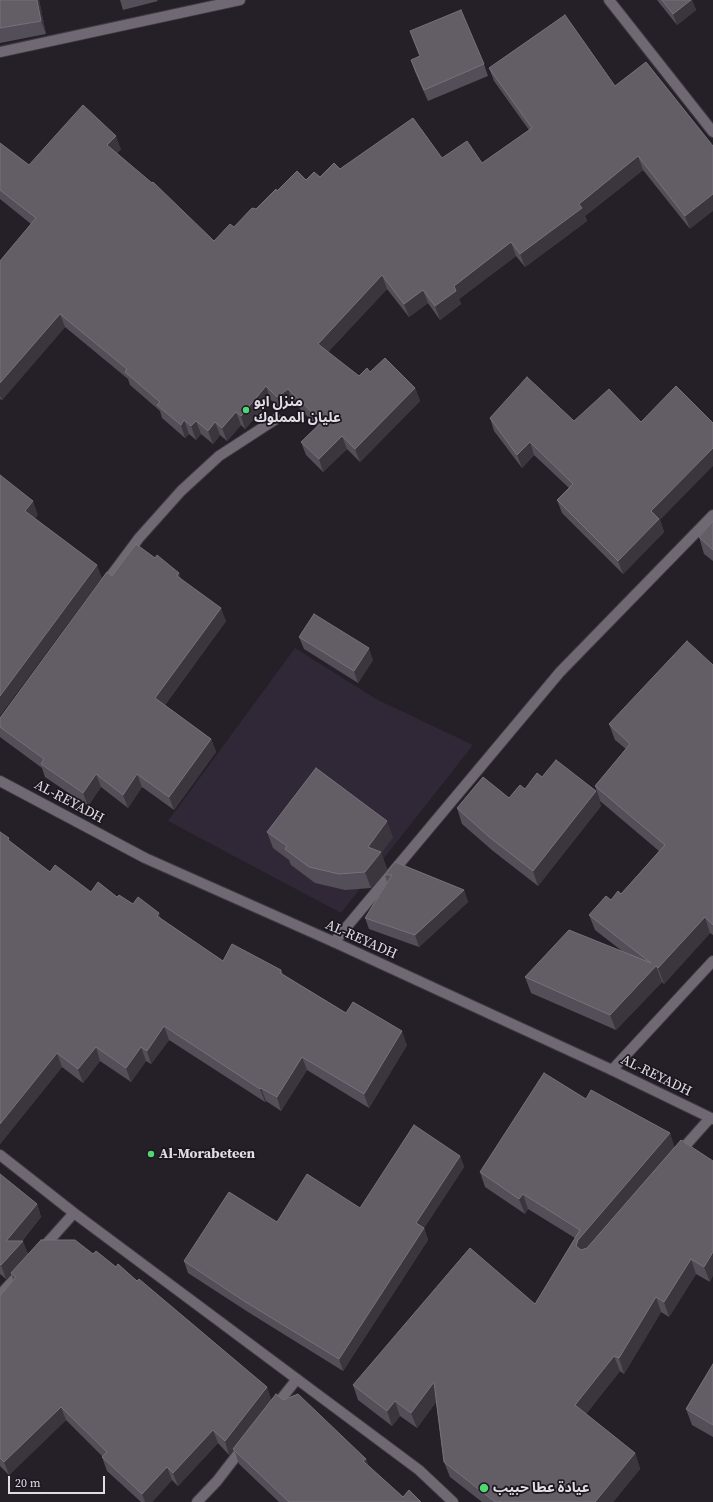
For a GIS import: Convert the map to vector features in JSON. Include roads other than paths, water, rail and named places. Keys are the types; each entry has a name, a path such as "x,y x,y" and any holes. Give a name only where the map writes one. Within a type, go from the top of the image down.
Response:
{"street":[{"path":"0,52 240,0"},
{"path":"609,0 713,132"},
{"path":"97,595 139,538 181,491 219,456 276,420"},
{"path":"334,942 560,672 713,515"},
{"name":"AL-REYADH","path":"0,781 145,858 334,942 612,1070 711,1119"},
{"path":"612,1070 713,961"},
{"path":"674,1159 711,1119"},
{"path":"0,1155 74,1213 419,1470 453,1502"},
{"path":"0,1295 74,1213"},
{"path":"268,1415 297,1379"},
{"path":"197,1502 217,1481 250,1439"}],"place":[{"name":"منزل ابو عليان المملوك","path":"246,410"},
{"name":"Al-Morabeteen","path":"151,1154"},
{"name":"عيادة عطا حبيب","path":"484,1488"}]}
